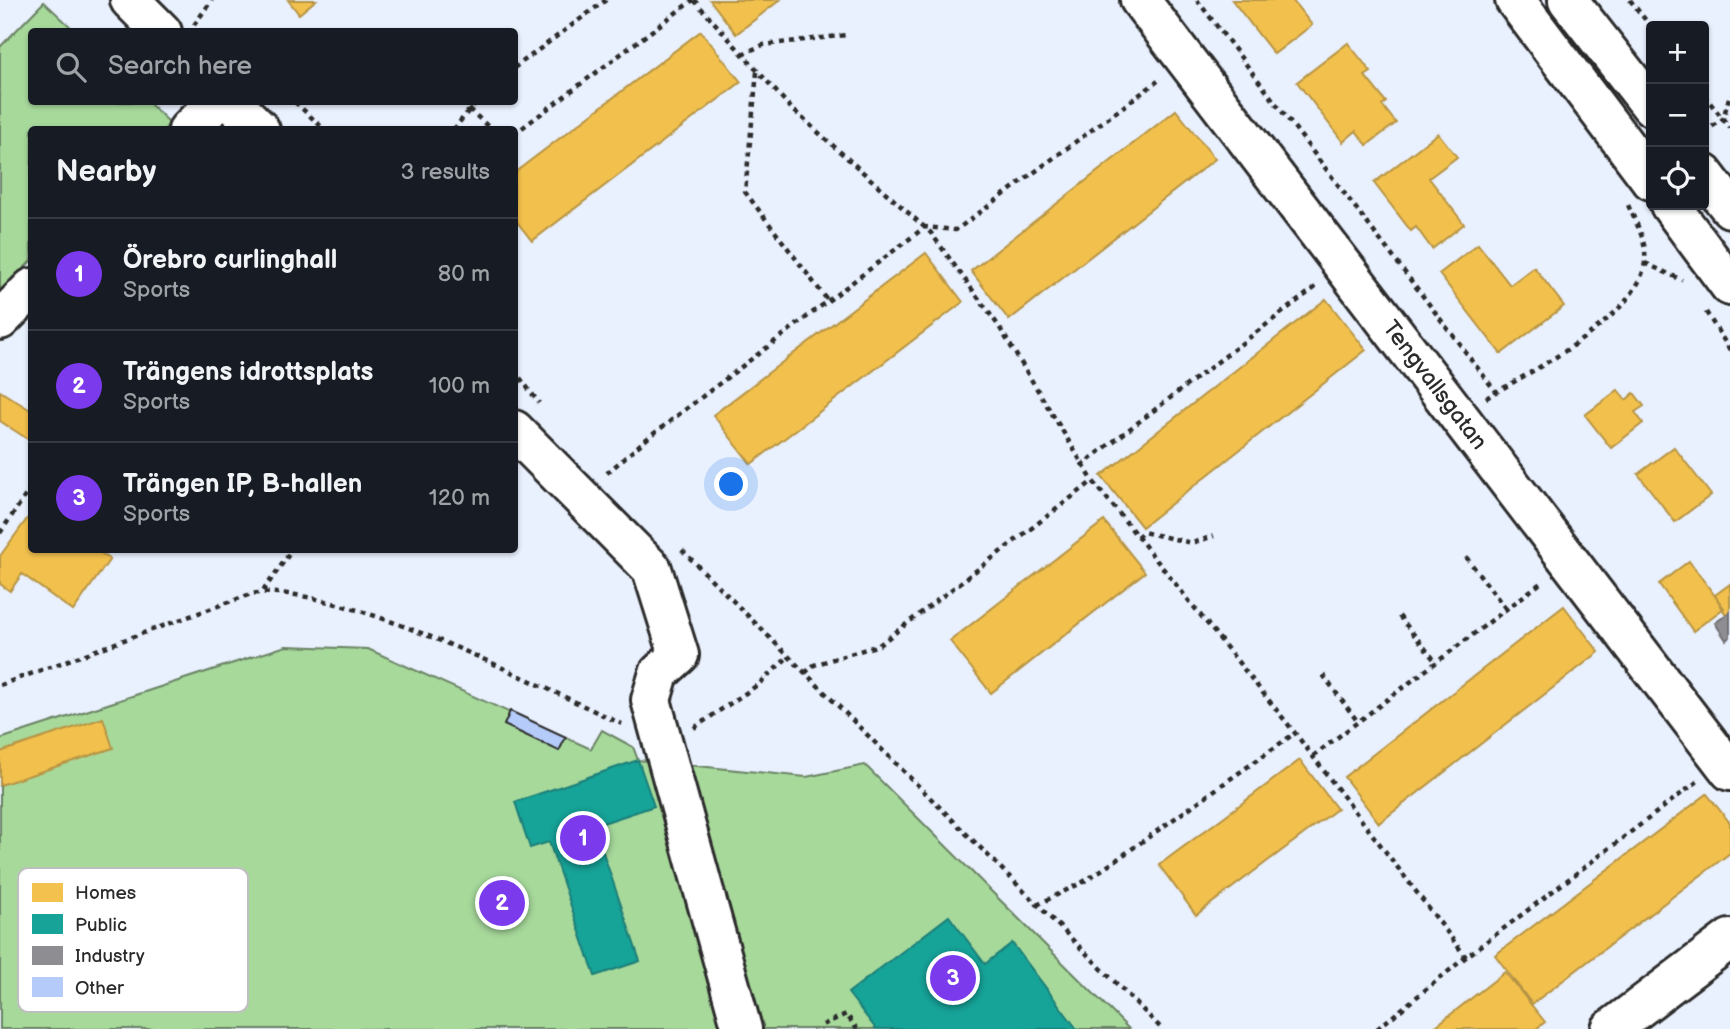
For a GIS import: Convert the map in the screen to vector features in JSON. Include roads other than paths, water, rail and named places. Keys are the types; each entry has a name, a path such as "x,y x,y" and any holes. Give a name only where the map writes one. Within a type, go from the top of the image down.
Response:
{"street":[{"path":"130,0 175,28"},
{"name":"Tengvallsgatan","path":"1140,0 1727,766"},
{"path":"1515,0 1638,189"},
{"path":"1568,0 1646,100"},
{"path":"192,126 213,105"},
{"path":"235,105 256,126"},
{"path":"1709,181 1730,208"},
{"path":"1673,210 1716,295"},
{"path":"0,320 28,292"},
{"path":"531,421 652,569 679,655 659,673 651,699 742,1029"},
{"path":"1611,1029 1730,939"}],"place":[{"name":"Örebro curlinghall","path":"583,838"},
{"name":"Trängens idrottsplats","path":"502,903"},
{"name":"Trängen IP, B-hallen","path":"953,978"}]}
